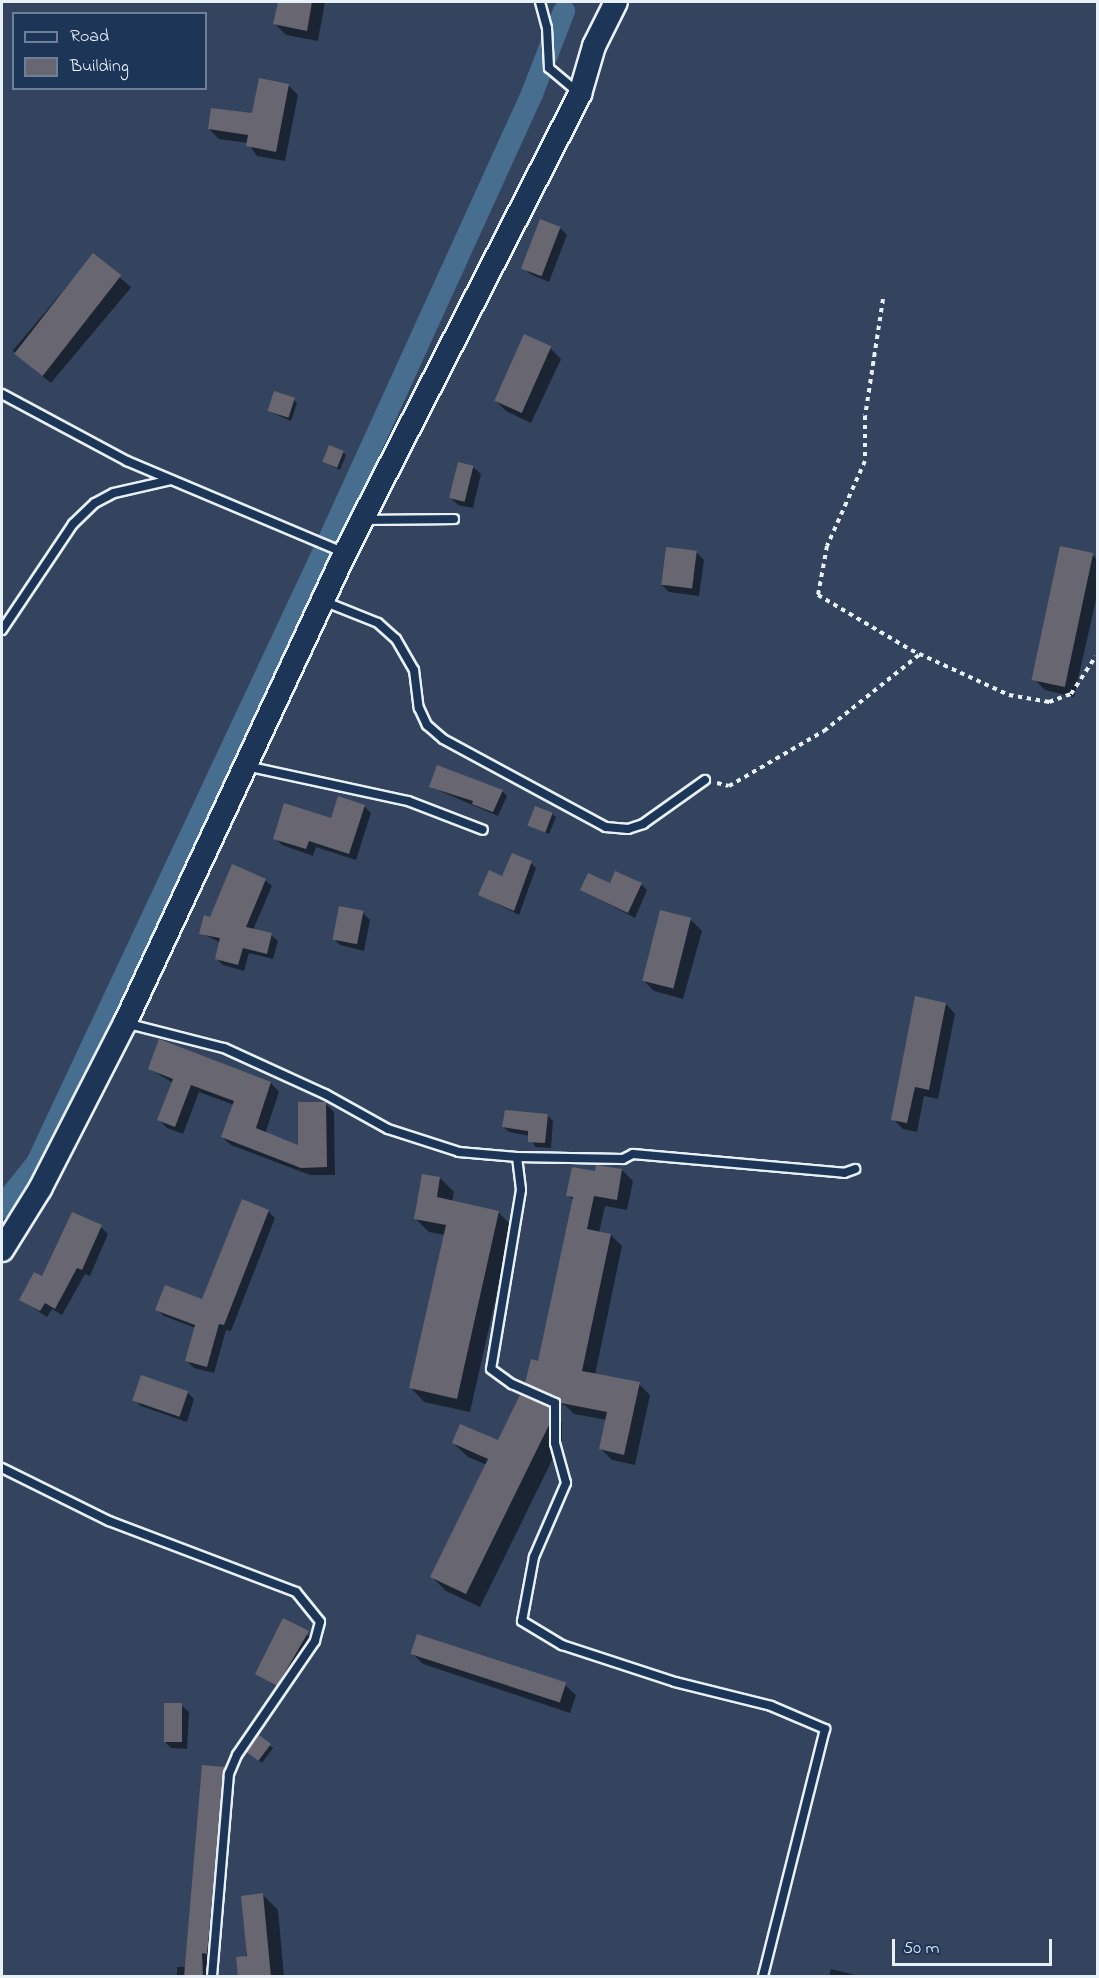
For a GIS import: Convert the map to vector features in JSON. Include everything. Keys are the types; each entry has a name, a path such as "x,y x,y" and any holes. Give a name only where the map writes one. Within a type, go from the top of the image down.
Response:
{"street":[{"path":"2,1250 40,1189 125,1023 345,553 580,94 594,46 616,2"}],"lane":[{"path":"540,2 545,9 549,68 580,94"},
{"path":"2,394 127,461 345,553"},
{"path":"2,630 73,524 95,503 114,492 172,480"},
{"path":"362,520 454,519"},
{"path":"323,601 378,623 396,639 414,670 418,708 427,725 443,739 606,827 628,829 643,824 705,780"},
{"path":"246,766 408,801 483,830"},
{"path":"125,1023 224,1048 325,1094 388,1129 459,1152 517,1157 623,1159 633,1154 844,1173 855,1169"},
{"path":"517,1157 521,1190 491,1369 512,1384 555,1403 555,1443 566,1483 534,1557 522,1621 562,1645 675,1682 771,1706 825,1729 763,1977"},
{"path":"2,1468 129,1529 296,1592 320,1622 315,1641 237,1755 229,1774 212,1977"}],"path":[{"path":"883,299 865,416 866,461 827,546 818,595 920,654 1009,695 1049,702 1071,694 1096,656"},
{"path":"705,780 729,786 824,730 920,654"}],"building":[{"path":"278,2 312,2 307,31 273,24"},
{"path":"259,78 289,84 276,152 246,146 248,135 208,129 211,108 252,113"},
{"path":"540,219 561,227 542,276 521,268"},
{"path":"93,253 121,275 43,376 14,354"},
{"path":"524,334 551,346 522,413 494,401"},
{"path":"274,391 295,398 288,418 268,411"},
{"path":"329,445 344,451 337,468 322,462"},
{"path":"458,462 474,466 465,502 449,498"},
{"path":"1060,546 1093,553 1065,687 1032,680"},
{"path":"666,547 697,551 692,588 661,585"},
{"path":"437,765 503,790 493,812 472,804 473,801 429,787"},
{"path":"338,796 365,805 349,854 309,841 306,849 273,839 284,803 331,818"},
{"path":"535,806 553,813 545,832 527,826"},
{"path":"512,853 532,861 514,911 478,895 489,870 502,876"},
{"path":"232,864 266,879 246,927 272,933 267,954 243,948 238,965 215,959 220,938 199,934 204,915 210,917"},
{"path":"615,871 642,883 628,913 580,890 588,873 610,883"},
{"path":"339,906 364,911 357,944 333,939"},
{"path":"660,910 691,918 673,989 642,981"},
{"path":"915,996 946,1003 929,1090 915,1087 907,1123 891,1120"},
{"path":"159,1039 271,1082 256,1128 298,1145 298,1102 326,1102 327,1167 301,1168 221,1137 234,1101 191,1085 175,1127 157,1120 173,1079 148,1069"},
{"path":"505,1110 548,1114 545,1143 528,1142 528,1131 502,1127"},
{"path":"596,1165 622,1169 617,1200 594,1196 587,1229 611,1234 582,1371 640,1382 624,1455 599,1449 607,1412 561,1403 558,1397 525,1383 531,1359 538,1361 573,1197 566,1196 572,1167 595,1171"},
{"path":"422,1174 440,1177 437,1197 499,1211 457,1399 409,1388 446,1225 414,1219"},
{"path":"242,1199 269,1210 224,1325 219,1324 207,1367 185,1361 195,1325 155,1310 165,1285 202,1299"},
{"path":"72,1212 102,1225 82,1270 77,1268 55,1309 45,1303 40,1311 19,1300 34,1272 42,1276"},
{"path":"141,1375 188,1391 179,1417 132,1401"},
{"path":"520,1395 549,1407 549,1425 466,1594 430,1577 488,1459 452,1443 460,1424 498,1440"},
{"path":"283,1618 309,1631 277,1686 255,1674"},
{"path":"417,1634 566,1683 560,1702 411,1654"},
{"path":"164,1703 182,1703 182,1742 164,1742"},
{"path":"259,1735 271,1744 258,1761 246,1752"},
{"path":"202,1765 225,1767 207,1954 202,1953 203,1977 184,1977"},
{"path":"263,1893 271,1977 238,1977 236,1957 247,1956 241,1896"}],"waterway":[{"path":"2,1207 37,1163 322,555 532,94 564,11"}]}
